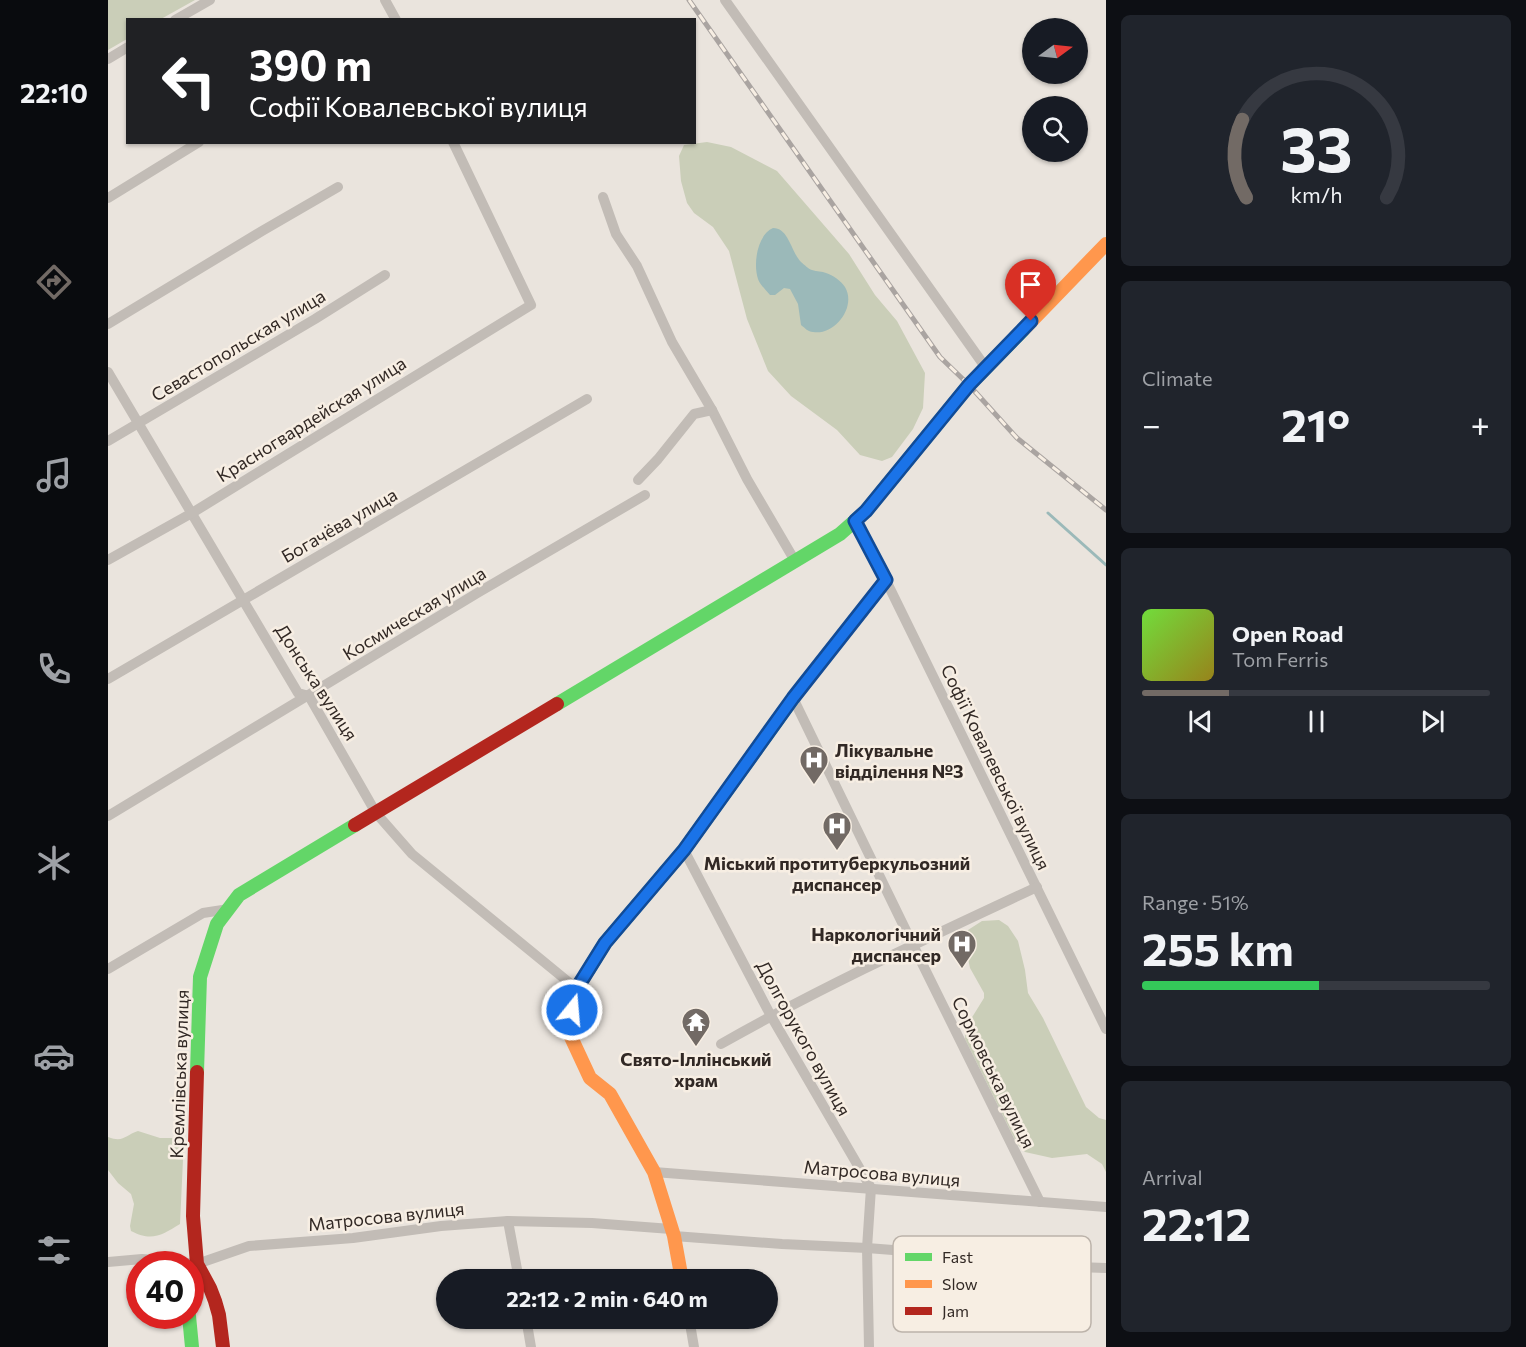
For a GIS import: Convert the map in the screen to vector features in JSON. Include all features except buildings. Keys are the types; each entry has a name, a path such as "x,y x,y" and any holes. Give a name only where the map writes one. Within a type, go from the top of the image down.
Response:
{"street":[{"path":"179,18 210,0"},
{"path":"385,0 395,18"},
{"path":"725,0 986,368"},
{"path":"108,59 126,48"},
{"path":"108,198 197,144"},
{"name":"Красногвардейская улица","path":"108,560 192,513 531,304 454,144"},
{"path":"108,324 338,187"},
{"path":"603,197 616,234 637,266 672,342 795,561"},
{"path":"376,813 840,534 866,511 969,385 1106,243"},
{"name":"Севастопольская улица","path":"108,441 385,275"},
{"name":"Донська вулиця","path":"108,372 298,693 309,696 376,813 412,854 577,988"},
{"name":"Богачёва улица","path":"108,679 587,399"},
{"path":"638,480 694,414 712,410"},
{"name":"Космическая улица","path":"108,816 479,592 645,495"},
{"name":"Софії Ковалевської вулиця","path":"855,521 1106,1029"},
{"path":"680,1269 673,1233 654,1172 610,1094 590,1077 570,1035 577,988 605,943 684,850 793,698 886,580"},
{"name":"Сормовська вулиця","path":"793,698 1040,1202"},
{"name":"Кремлівська вулиця","path":"194,1251 200,977 217,924 239,895 376,813"},
{"name":"Долгорукого вулиця","path":"684,850 771,1016 871,1188"},
{"path":"721,1044 771,1016 913,945 1036,887"},
{"path":"108,969 203,913 229,909"},
{"name":"Матросова вулиця","path":"654,1172 1106,1207"},
{"path":"869,1347 867,1248 871,1188"},
{"path":"508,1221 517,1269"},
{"name":"Матросова вулиця","path":"204,1266 249,1246 353,1238 441,1226 508,1221 592,1222 782,1244 893,1250"},
{"name":"Матросова вулиця","path":"108,1262 126,1260"},
{"name":"Матросова вулиця","path":"1091,1267 1106,1268"},
{"name":"Кремлівська вулиця","path":"204,1281 210,1288 217,1308 223,1347"},
{"path":"190,1329 192,1347"},
{"path":"528,1329 531,1347"},
{"path":"691,1329 694,1347"}],"green space":[{"path":"108,0 195,0 163,18 126,18 126,40 108,50"},
{"path":"707,142 731,147 777,171 849,254 875,295 897,321 925,373 923,408 913,429 892,457 882,461 860,455 837,430 791,396 768,371 747,319 729,251 713,227 694,213 687,203 681,181 679,156 684,145"},
{"path":"999,920 1008,926 1018,941 1028,993 1043,1018 1086,1107 1099,1118 1106,1120 1106,1172 1102,1164 1087,1154 1052,1158 1025,1152 1017,1144 965,1039 966,1027 984,998 984,993 970,968 964,940 968,930 982,921"},
{"path":"138,1131 160,1138 184,1138 180,1224 151,1237 131,1231 134,1204 131,1194 108,1170 108,1137 121,1139"}],"water":[{"path":"773,228 783,232 806,267 831,275 845,287 848,303 846,311 836,325 821,332 807,330 801,325 798,304 790,289 784,288 775,295 770,295 759,281 756,266 758,250 763,237"}],"waterway":[{"path":"1048,513 1106,565"}],"railway":[{"path":"689,0 940,357 1017,438 1106,510"}],"traffic: fast":[{"path":"557,704 840,534 866,511 969,385 1023,330"},
{"path":"589,969 605,943 684,850 794,697"},
{"path":"197,1072 200,977 217,924 239,895 355,825"},
{"path":"190,1329 192,1347"}],"traffic: slow":[{"path":"1023,330 1106,244"},
{"path":"794,697 886,580"},
{"path":"589,969 577,989 570,1035 590,1078 610,1094 654,1172 674,1236 680,1269"}],"traffic: jam":[{"path":"355,825 557,704"},
{"path":"197,1072 193,1216 197,1264 215,1301 223,1347"}],"place":[{"name":"Лікувальне відділення №3","path":"814,786"},
{"name":"Міський протитуберкульозний диспансер","path":"837,852"},
{"name":"Наркологічний диспансер","path":"962,970"},
{"name":"Свято-Іллінський храм","path":"696,1048"}],"route":[{"path":"572,1010 577,988 605,943 684,850 793,698 886,580 855,521 866,511 969,385 1031,321"}]}
